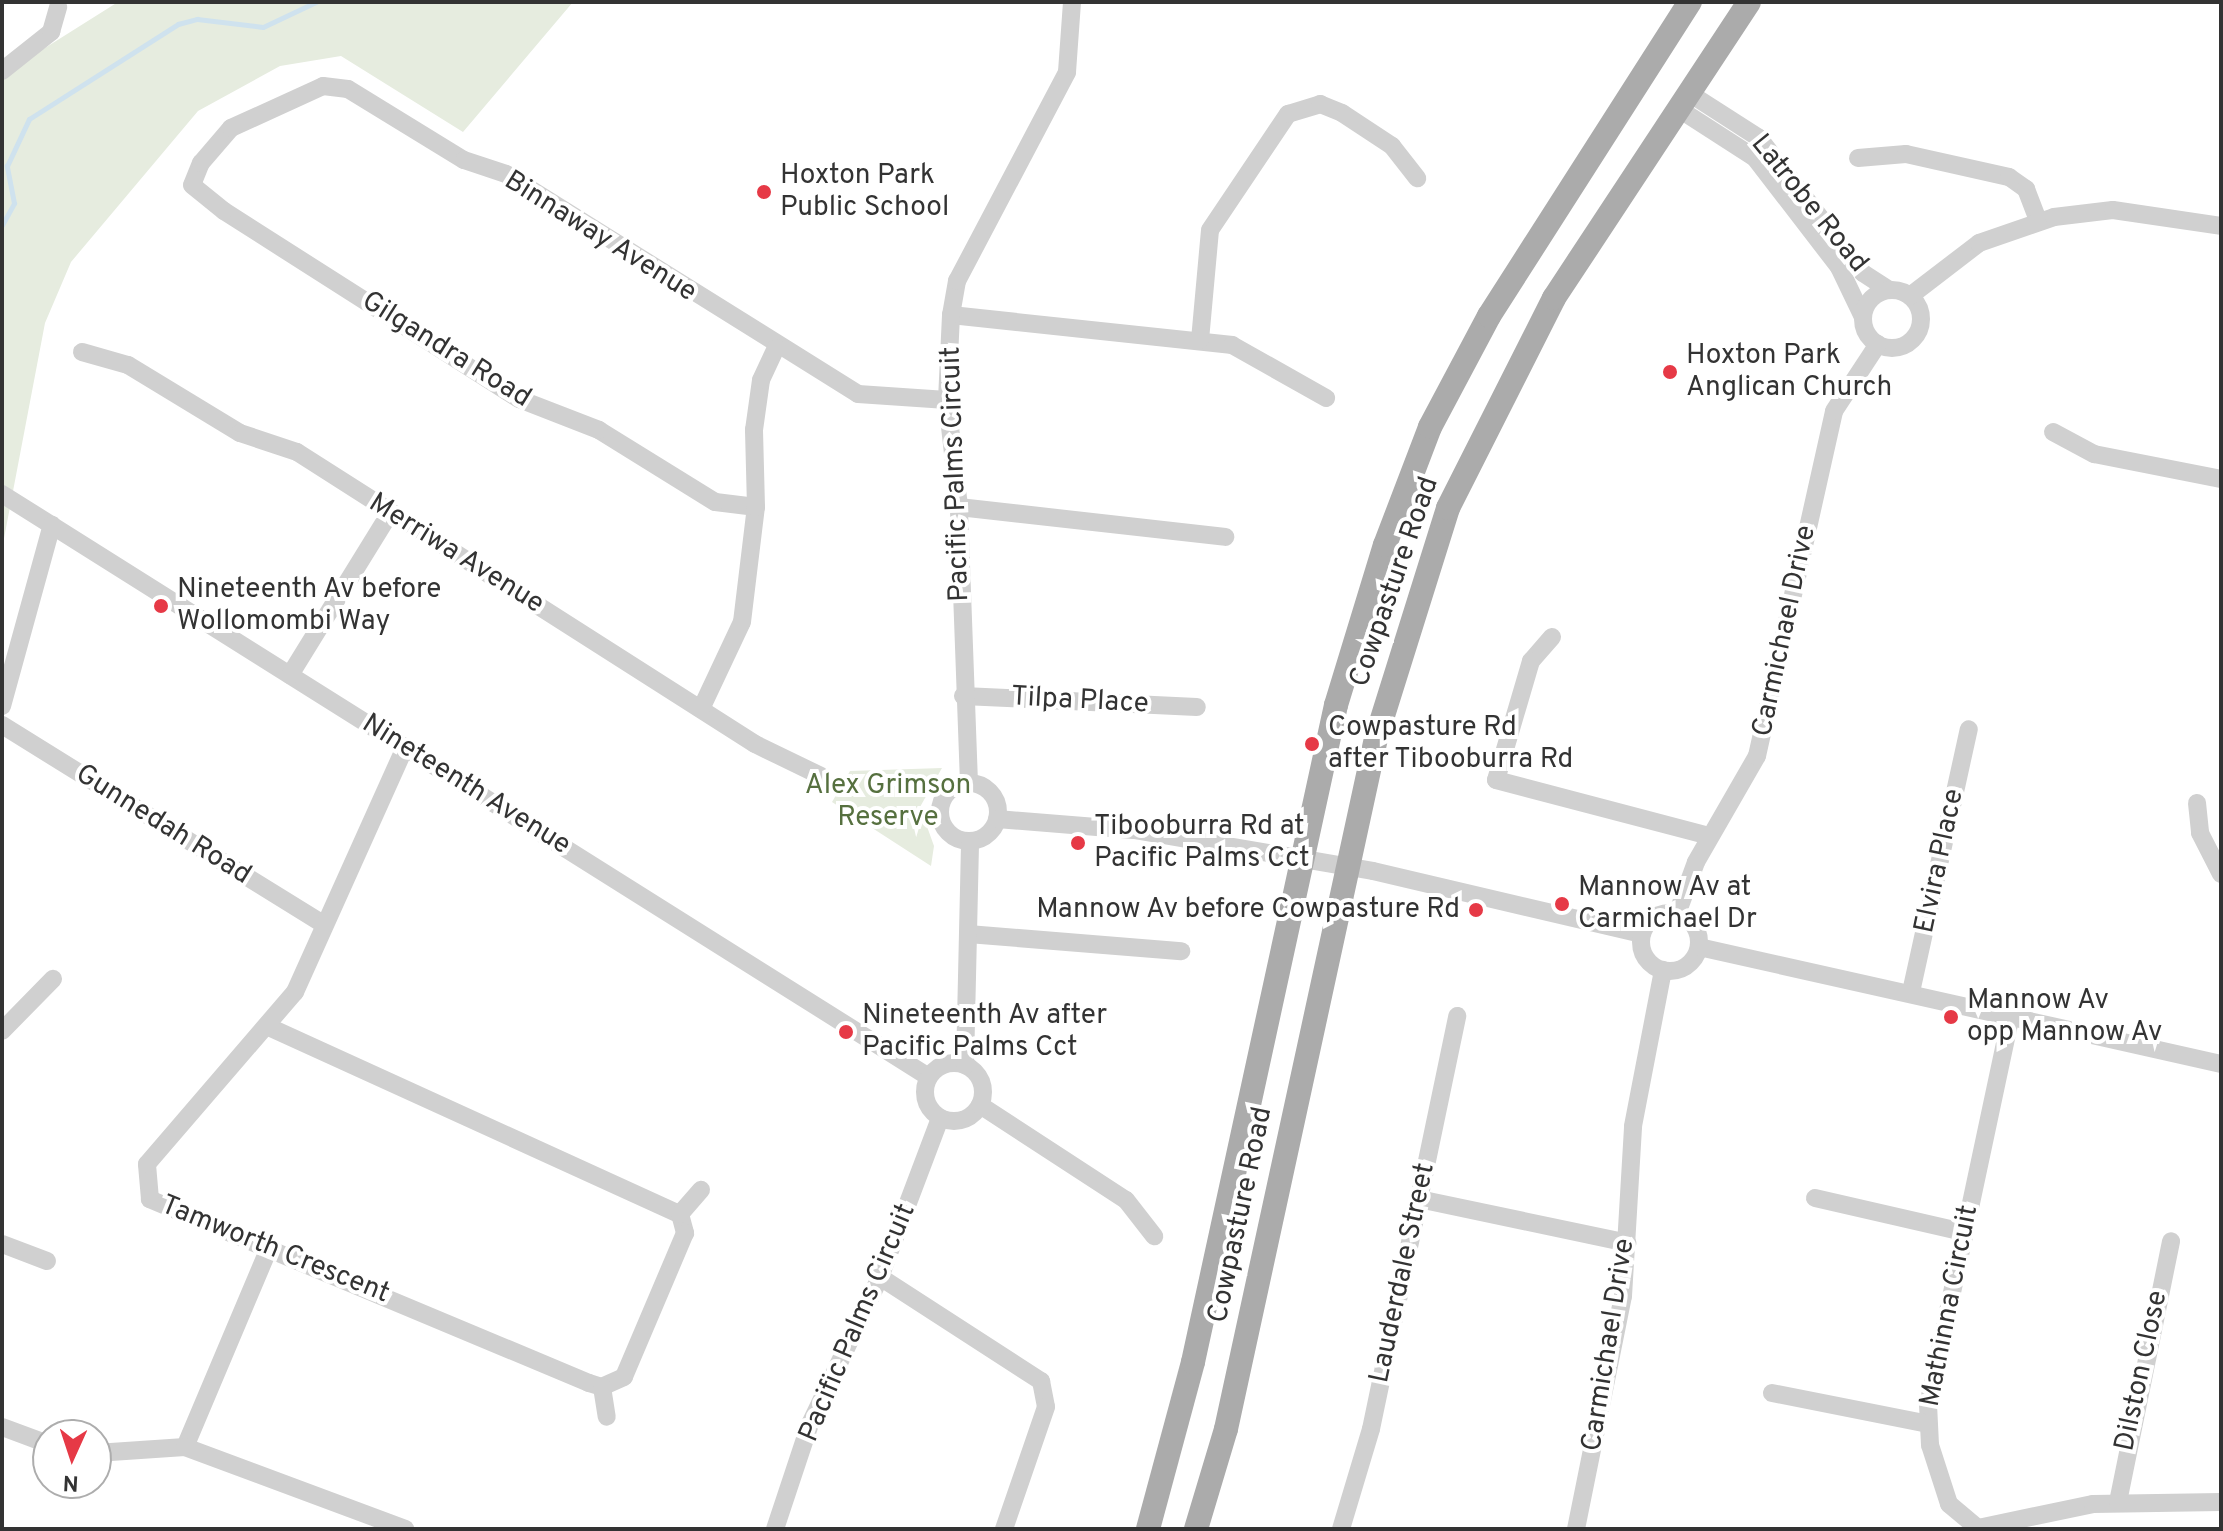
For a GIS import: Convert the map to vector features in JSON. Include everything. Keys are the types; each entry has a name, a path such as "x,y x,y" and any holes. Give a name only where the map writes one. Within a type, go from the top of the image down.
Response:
{"main road":[{"name":"Cowpasture Road","path":"1148,1529 1193,1362 1349,660 1430,427 1489,316 1690,2"},
{"name":"Cowpasture Road","path":"1196,1529 1226,1429 1347,867 1387,698 1454,495 1554,298 1749,2"}],"street":[{"name":"Pacific Palms Circuit","path":"969,783 963,696 959,507 947,400 951,315 957,281 1067,72 1072,2"},
{"path":"2,71 51,32 58,7"},
{"name":"Binnaway Avenue","path":"192,185 231,128 323,86 348,89 464,160 506,174 776,348 858,394 947,400"},
{"name":"Latrobe Road","path":"1684,101 1759,138 1863,273 1889,290"},
{"name":"Latrobe Road","path":"1684,101 1755,158 1839,267 1863,317"},
{"path":"1200,340 1210,230 1288,114 1320,104 1342,113 1392,146 1417,178"},
{"path":"1858,158 1906,154 2009,177 2026,189 2038,221"},
{"name":"Gilgandra Road","path":"192,185 519,399 599,430 715,502 756,507"},
{"path":"1910,296 1979,243 2038,221 2113,210 2221,226"},
{"path":"1889,290 1910,296 1920,310 1916,335 1895,348 1878,344 1863,317 1874,296 1889,290"},
{"path":"951,315 1200,340 1249,351 1326,398"},
{"name":"Carmichael Drive","path":"1677,914 1710,836 1744,785 1761,741 1834,411 1878,344"},
{"path":"701,709 742,622 756,507 754,430 761,380 776,348"},
{"name":"Merriwa Avenue","path":"82,352 128,365 240,433 297,452 701,709 821,776"},
{"path":"2053,432 2094,454 2221,479"},
{"name":"Nineteenth Avenue","path":"4,494 929,1077"},
{"path":"959,507 1225,537"},
{"path":"290,675 390,513"},
{"path":"2,706 52,525"},
{"path":"1552,637 1531,661 1496,780 1710,836"},
{"name":"Tilpa Place","path":"963,696 1197,707"},
{"name":"Gunnedah Road","path":"2,725 324,925"},
{"name":"Elvira Place","path":"1911,992 1969,729"},
{"name":"Tamworth Crescent","path":"405,747 324,925 271,1028 147,1164 146,1179 159,1207 269,1248 602,1387"},
{"path":"969,783 994,797 997,819 990,832 970,841 949,833 940,812 949,792 969,783"},
{"path":"2197,803 2200,833 2221,874"},
{"path":"997,819 1161,833 1347,867 1642,934"},
{"path":"965,1065 942,1066 929,1077 926,1101 940,1118 963,1120 980,1105 982,1084 965,1065 970,841"},
{"path":"1677,914 1694,926 1699,947 1686,966 1663,970 1645,956 1642,934 1656,917 1677,914"},
{"path":"968,934 1181,951"},
{"path":"1699,947 1911,992 2221,1064"},
{"name":"Carmichael Drive","path":"1576,1529 1627,1243 1636,1103 1663,970"},
{"path":"2,1031 53,979"},
{"name":"Mathinna Circuit","path":"2011,1015 1963,1232 1928,1424 1945,1495 1970,1526 2118,1502 2221,1502"},
{"name":"Lauderdale Street","path":"1341,1529 1371,1429 1457,1016"},
{"path":"271,1028 680,1214"},
{"path":"980,1105 1126,1200 1154,1236"},
{"name":"Pacific Palms Circuit","path":"775,1529 810,1424 880,1277 940,1118"},
{"path":"680,1214 701,1190"},
{"path":"1815,1198 1963,1232"},
{"path":"1419,1199 1627,1243"},
{"path":"607,1417 602,1387 624,1377 685,1233 680,1214"},
{"name":"Dilston Close","path":"2118,1502 2171,1241"},
{"path":"2,1244 47,1261"},
{"path":"185,1447 269,1248"},
{"path":"880,1277 1041,1381 1046,1407 1004,1529"},
{"path":"1772,1393 1928,1424"},
{"path":"3,1430 32,1439"},
{"path":"112,1452 185,1447 405,1529"}],"green space":[{"path":"118,2 573,2 463,132 341,56 280,66 198,111 71,262 45,323 2,549 2,75"},
{"name":"Alex Grimson Reserve","path":"942,768 920,807 934,846 931,866 832,802 850,771"}],"waterway":[{"path":"2,225 14,203 7,166 29,119 178,24 197,19 263,27 316,2"}],"place":[{"name":"Hoxton Park Public School","path":"764,192"},
{"name":"Hoxton Park Anglican Church","path":"1670,372"},
{"name":"Nineteenth Av before Wollomombi Way","path":"161,606"},
{"name":"Cowpasture Rd after Tibooburra Rd","path":"1312,744"},
{"name":"Tibooburra Rd at Pacific Palms Cct","path":"1078,843"},
{"name":"Mannow Av at Carmichael Dr","path":"1562,904"},
{"name":"Mannow Av before Cowpasture Rd","path":"1476,910"},
{"name":"Mannow Av opp Mannow Av","path":"1951,1017"},
{"name":"Nineteenth Av after Pacific Palms Cct","path":"846,1032"}]}
